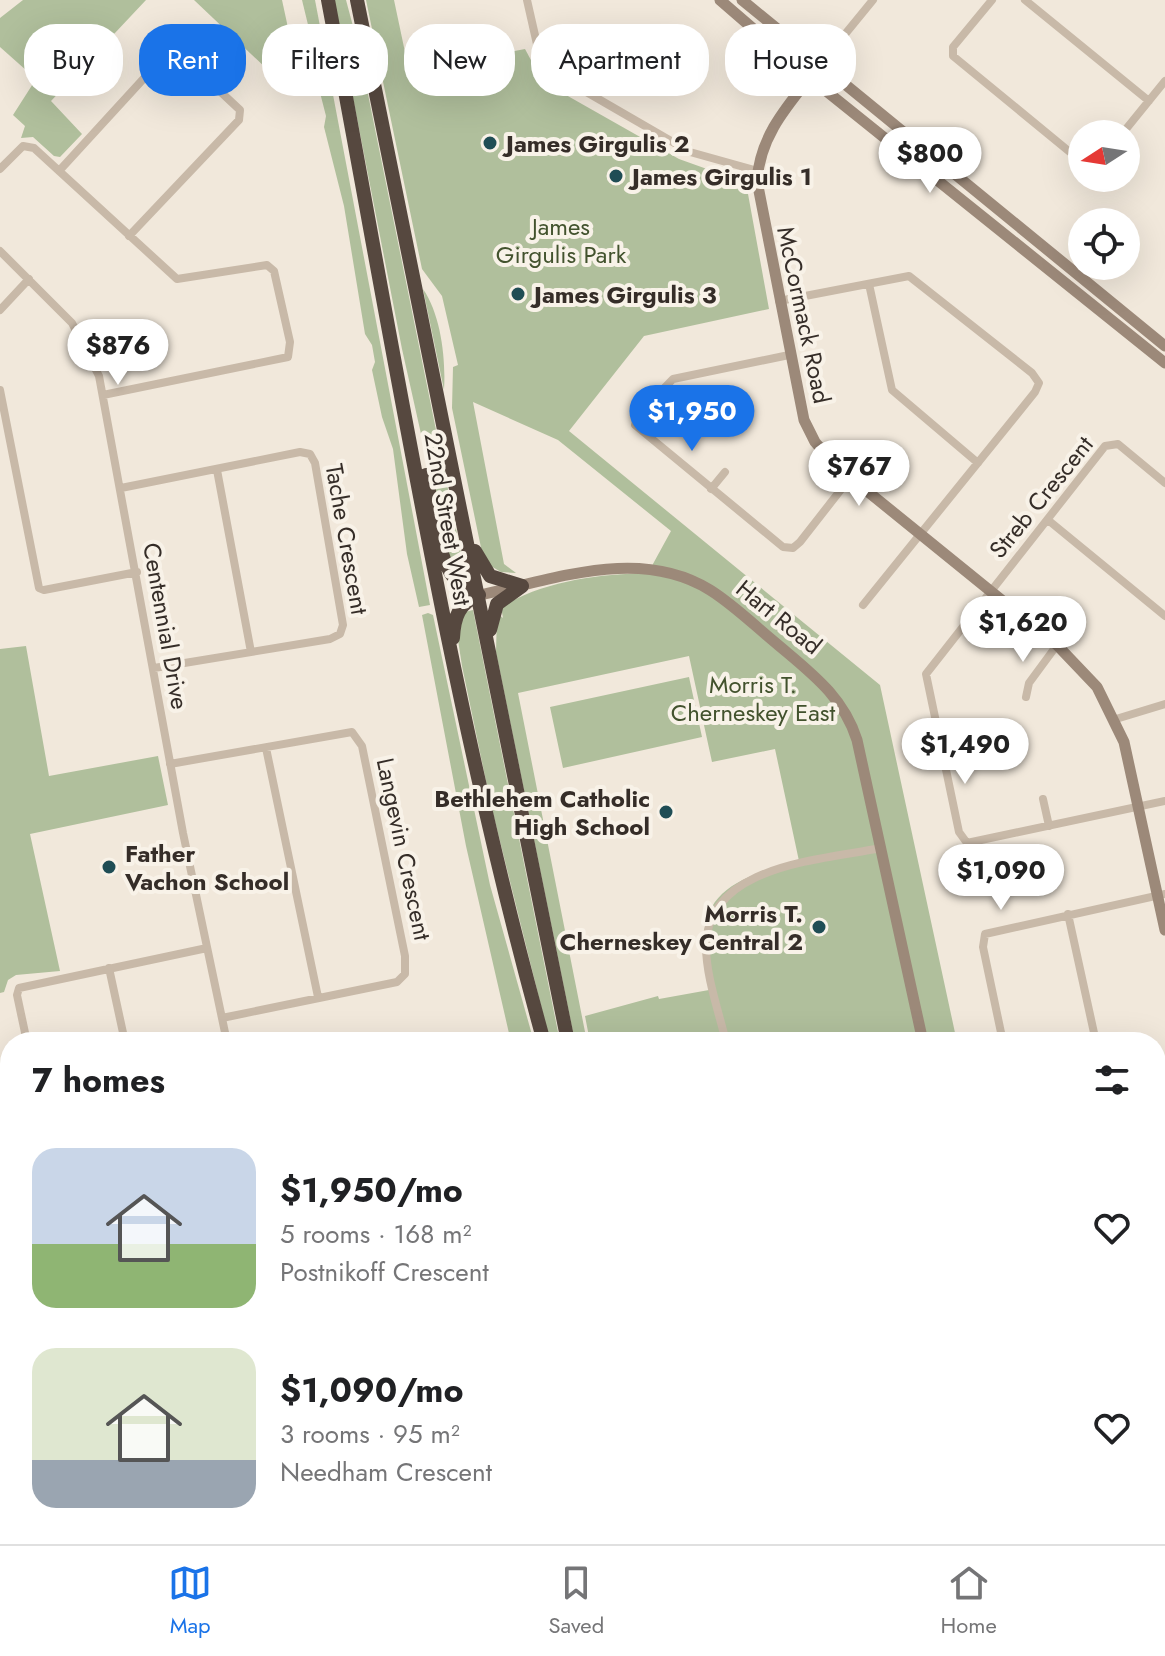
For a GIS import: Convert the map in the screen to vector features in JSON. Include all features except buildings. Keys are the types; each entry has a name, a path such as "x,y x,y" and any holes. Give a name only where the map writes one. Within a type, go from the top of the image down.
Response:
{"highway":[{"name":"22nd Street West","path":"328,0 451,653 507,909 541,1032"},
{"name":"22nd Street West","path":"356,0 468,538 566,1032"},
{"path":"399,376 417,433 449,573 460,587 479,595"},
{"path":"468,538 490,576 522,586"},
{"path":"488,642 495,608 522,586"},
{"path":"451,653 459,610 479,595"}],"street":[{"path":"527,0 539,53 557,75 690,152 758,171"},
{"path":"720,0 748,24"},
{"path":"742,0 770,24"},
{"path":"853,24 873,0"},
{"path":"992,0 953,47 953,56 1068,150"},
{"path":"1025,0 1149,101"},
{"path":"59,171 168,52 178,52 240,110 239,120 129,236"},
{"path":"1133,120 1165,81"},
{"name":"McCormack Road","path":"796,96 772,126 758,171 758,198 800,407 809,432 828,458 850,478 1057,645 1089,676 1116,719 1161,895 1165,930"},
{"path":"832,96 1165,363"},
{"path":"856,96 1165,346"},
{"path":"0,169 26,146 34,148 177,279 272,266 290,351 283,359 103,395"},
{"name":"Centennial Drive","path":"0,251 81,335 96,366 137,572 170,764 225,1032"},
{"path":"779,301 909,276 1037,378 1035,392 863,605"},
{"path":"0,310 29,279"},
{"path":"869,284 892,390 978,463"},
{"path":"789,355 678,377 667,383 637,416 637,429 779,545 788,548 800,542 850,478"},
{"path":"0,390 39,588 44,590 137,572"},
{"name":"Streb Crescent","path":"1049,826 970,844 959,832 926,674 1109,444 1118,444 1165,483"},
{"name":"Tache Crescent","path":"121,488 300,452 310,454 315,463 343,630 330,639 154,668"},
{"path":"217,470 251,652"},
{"path":"711,489 725,472"},
{"path":"1048,520 1165,616"},
{"name":"Hart Road","path":"479,595 602,569 639,567 681,576 720,597 812,673 840,702 857,740 921,1032"},
{"path":"1026,697 1029,683 1057,645"},
{"path":"1116,719 1165,704"},
{"name":"Langevin Crescent","path":"170,764 352,732 362,746 405,956 405,974 397,982 222,1018"},
{"path":"266,748 318,997"},
{"path":"1043,799 1049,826 1165,801"},
{"path":"724,1032 706,951 711,919 724,897 757,876 881,848"},
{"path":"1001,1032 983,937 988,931 1161,895"},
{"path":"1068,914 1094,1032"},
{"path":"25,1032 17,995 19,988 207,948"},
{"path":"109,968 123,1032"}],"green space":[{"path":"23,0 146,0 123,24 24,24 24,68 0,47 0,18"},
{"path":"194,0 282,0 287,24 262,24 262,64 246,49 246,24 219,24"},
{"path":"302,0 315,0 320,24 308,24"},
{"path":"334,0 346,0 352,24 339,24"},
{"path":"366,0 394,0 404,47 404,96 515,96 515,51 525,49 531,60 531,96 568,96 679,159 746,183 769,309 644,336 569,431 880,685 955,1032 588,1032 585,1016 658,996 659,999 709,990 704,935 716,900 748,878 799,861 775,749 712,762 689,656 518,693 585,1032 573,1032 496,652 497,613 503,618 501,607 553,585 591,577 648,573 671,531 558,440 473,402 504,564 516,573 501,572 484,562 452,408 453,367 458,365 442,296 422,269 386,96 388,24 371,24"},
{"path":"25,96 56,96 51,101 82,134 60,157 54,156 33,137 21,138 25,126 13,115"},
{"path":"321,96 333,96 430,605 419,607 407,554 393,449 382,417 372,370 375,362 372,345 365,334 344,206 324,127 326,116"},
{"path":"353,96 368,96 467,583 451,567 402,349"},
{"path":"423,289 434,311 441,338 444,390"},
{"path":"473,610 558,1032 548,1032 491,805 462,666 458,640 461,613"},
{"path":"422,615 433,615 490,885 531,1032 509,1032 466,846"},
{"path":"26,646 49,776 158,756 168,805 30,834 60,971 16,975 8,980 4,992 0,993 0,649"},
{"path":"689,677 702,737 563,768 550,707"}],"place":[{"name":"James Girgulis 2","path":"490,143"},
{"name":"James Girgulis 1","path":"616,176"},
{"name":"James Girgulis 3","path":"518,294"},
{"name":"Bethlehem Catholic High School","path":"666,812"},
{"name":"Father Vachon School","path":"109,867"},
{"name":"Morris T. Cherneskey Central 2","path":"819,927"}],"park label":[{"name":"James Girgulis Park","path":"561,240"},
{"name":"Morris T. Cherneskey East","path":"753,698"}]}
